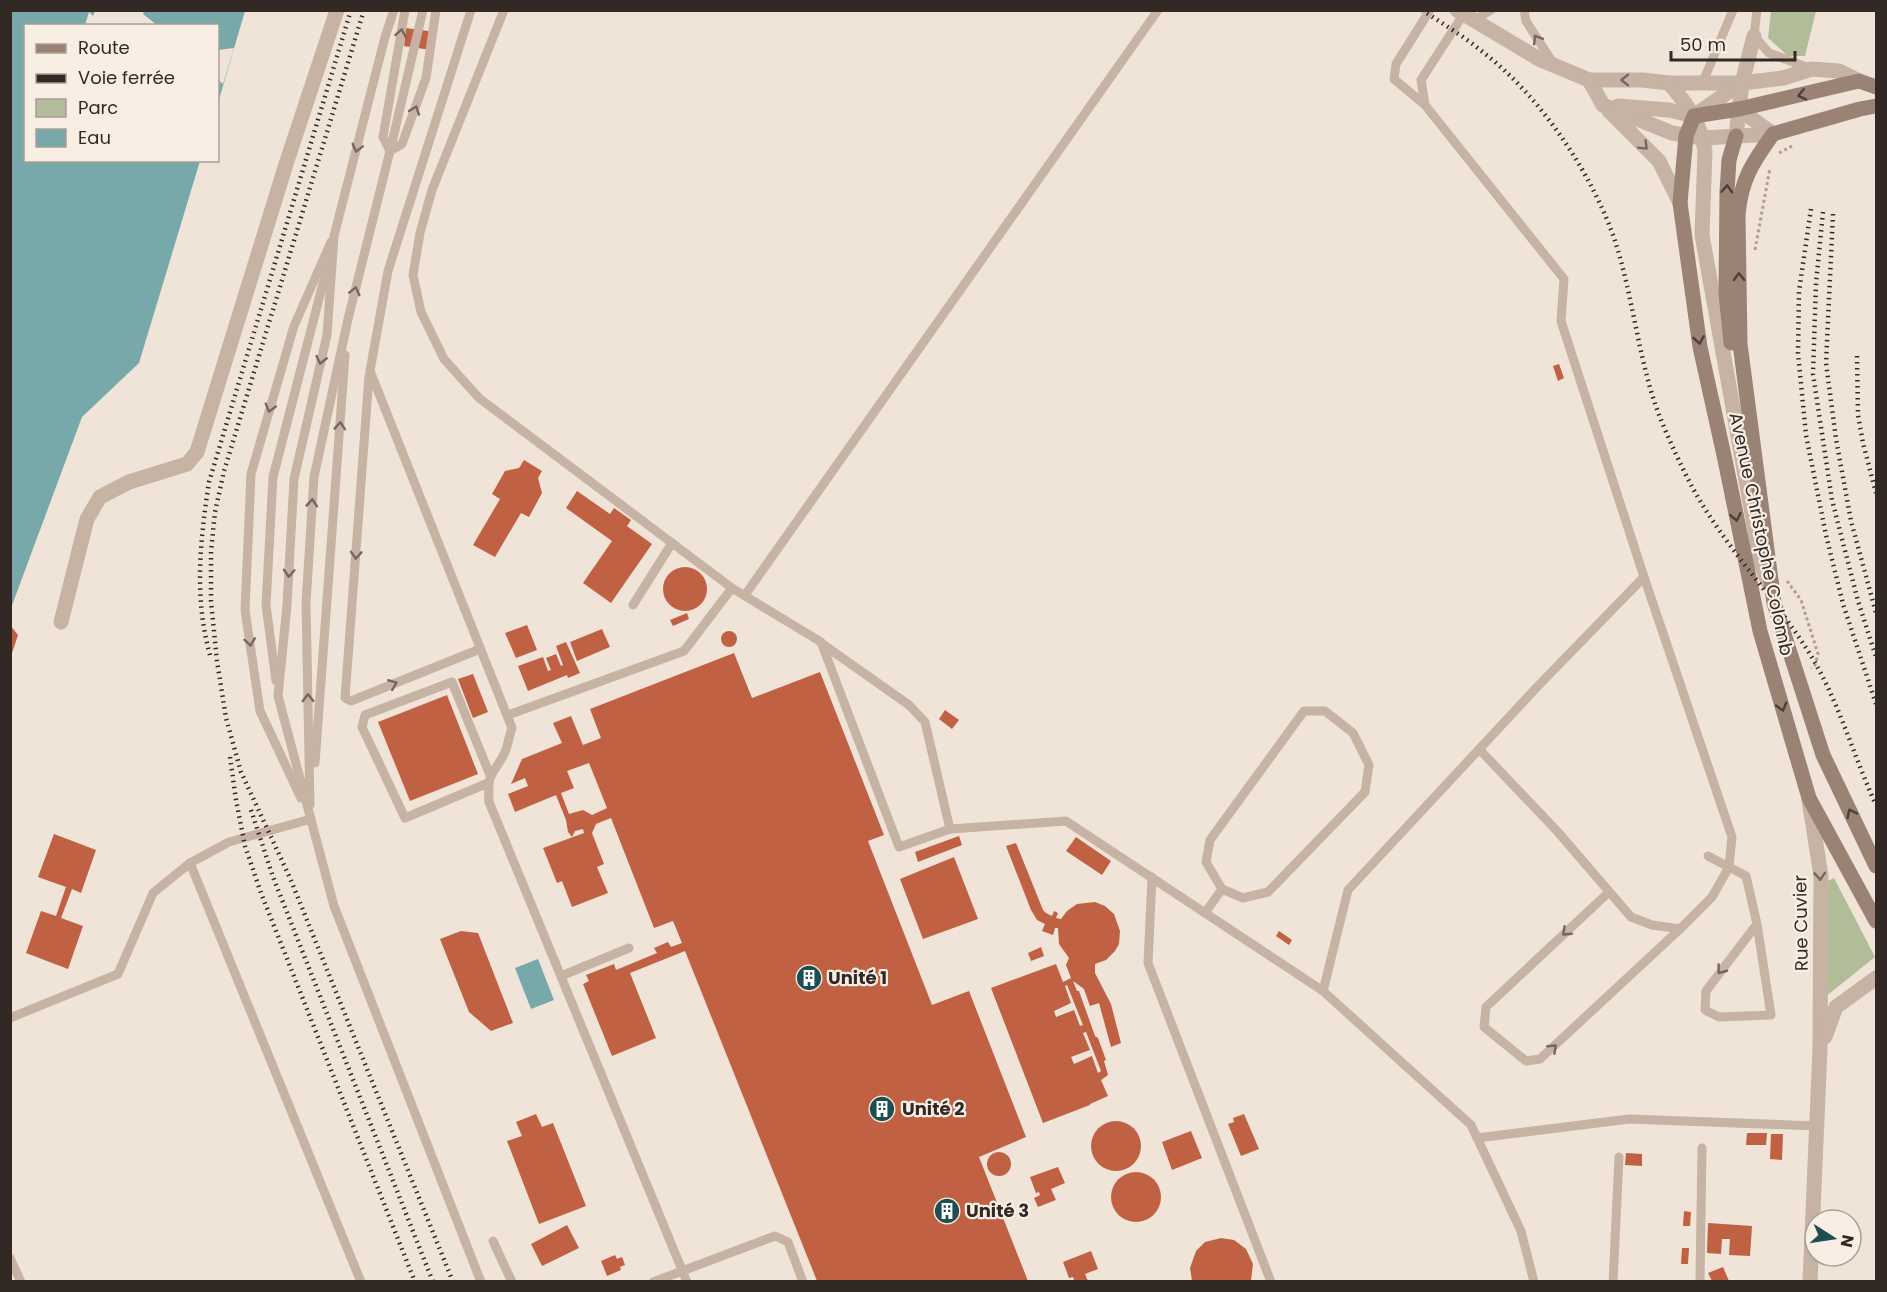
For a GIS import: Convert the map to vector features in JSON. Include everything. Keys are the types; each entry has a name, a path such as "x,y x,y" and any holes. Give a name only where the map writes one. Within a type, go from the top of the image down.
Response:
{"main road":[{"path":"1694,116 1739,109 1859,81 1876,87"},
{"path":"1876,106 1773,134 1746,175 1739,196 1738,215 1740,344 1774,603 1823,755 1876,866"},
{"name":"Avenue Christophe Colomb","path":"1694,116 1686,136 1680,202 1700,347 1760,631 1809,798 1876,921"},
{"path":"1736,136 1729,160 1726,293 1734,363 1755,497 1766,538"}],"street":[{"path":"61,622 87,519 100,497 129,482 187,464 197,452 287,161 337,10"},
{"path":"1464,16 1539,59 1589,80 1742,83 1783,78 1812,69 1839,71 1859,81"},
{"path":"1736,136 1742,83 1754,36"},
{"path":"1589,80 1603,105 1659,161 1680,202"},
{"path":"1669,83 1694,116 1703,138 1705,151 1702,235 1761,564 1773,594"},
{"path":"1603,105 1669,110 1694,116 1742,83"},
{"path":"1694,116 1702,84"},
{"path":"1603,105 1672,133 1686,136 1703,138 1773,134"},
{"path":"1739,109 1773,134"},
{"name":"Rue Cuvier","path":"1809,798 1821,876 1820,1048 1810,1281"},
{"name":"Rue Cuvier","path":"1820,1048 1836,1007 1876,978"}],"lane":[{"path":"394,10 385,37 273,477 266,605 278,696 334,906 481,1281"},
{"path":"390,151 383,137 405,10"},
{"path":"311,819 306,603 314,477 348,319 423,10"},
{"path":"390,151 402,144 426,78 436,10"},
{"path":"471,10 388,271 370,371 345,698 351,701 480,649"},
{"path":"504,10 432,190 420,233 413,274 421,312 444,359 479,398 732,588 821,642 909,705 925,722 950,829"},
{"path":"744,596 1158,10"},
{"path":"1430,10 1396,64 1394,79 1425,105 1564,279 1561,321 1732,837 1729,867 1712,897 1540,1059 1526,1061 1484,1027 1486,1007 1609,892"},
{"path":"1425,105 1421,80 1464,16 1491,10"},
{"path":"1524,10 1526,21 1554,65"},
{"path":"1702,84 1733,10"},
{"path":"1757,10 1754,36 1769,53 1812,69"},
{"path":"278,696 287,605 294,479 327,335 334,236"},
{"path":"311,819 260,711 245,610 247,553 251,474 294,326 334,236"},
{"path":"311,819 348,319"},
{"path":"370,371 512,728 505,752 489,779 405,819 362,727 365,715 452,682 489,779 489,802 687,1281"},
{"path":"633,605 672,543"},
{"path":"1323,991 1348,890 1644,577"},
{"path":"508,715 684,651 732,588"},
{"path":"821,642 899,847 950,829 1066,821 1323,991 1471,1125 1521,1231 1534,1281"},
{"path":"1304,711 1325,711 1353,733 1370,765 1365,792 1268,892 1243,898 1222,889 1206,862 1210,840 1304,711"},
{"path":"1479,749 1557,831 1631,917 1652,925 1680,929"},
{"path":"10,1018 118,974 153,893 190,863 229,842 311,819"},
{"path":"1708,856 1746,876 1757,924 1771,1015 1719,1017 1705,1010 1706,991 1757,924"},
{"path":"190,863 361,1281"},
{"path":"1152,878 1148,963 1271,1281"},
{"path":"1205,913 1222,889"},
{"path":"561,976 629,948"},
{"path":"1477,1138 1629,1119 1817,1126"},
{"path":"1700,1281 1702,1148"},
{"path":"1613,1281 1619,1157"},
{"path":"653,1281 775,1236 788,1242 803,1281"},
{"path":"493,1241 512,1281"},
{"path":"10,1258 21,1281"}],"path":[{"path":"1775,155 1793,146"},
{"path":"1754,256 1773,162"},
{"path":"1785,578 1801,600 1818,654 1815,665 1805,673"}],"green space":[{"path":"1771,11 1816,11 1805,56 1788,56 1768,38"},
{"path":"1834,878 1875,957 1825,997 1828,881"}],"water":[{"path":"11,11 245,11 219,100 219,24 24,24 24,162 200,162 139,363 82,417 11,608"},
{"path":"538,959 554,1000 531,1009 515,968"}],"pier":[{"path":"95,11 144,11 143,14 156,24 85,24 89,12 93,16"},
{"path":"234,48 223,84 219,81 219,50"}],"building":[{"path":"406,28 435,32 431,50 404,46"},
{"path":"1559,364 1564,378 1558,381 1553,366"},
{"path":"524,460 542,471 538,478 542,493 529,517 521,513 495,557 473,545 500,499 492,494 505,471 519,468"},
{"path":"577,491 610,514 614,508 631,520 627,526 652,544 611,603 583,583 612,541 566,508"},
{"path":"685,567 701,573 707,589 701,605 685,611 669,605 663,589 669,573"},
{"path":"687,613 689,619 673,626 670,620"},
{"path":"10,625 18,635 11,656 10,656"},
{"path":"527,625 537,650 516,658 505,633"},
{"path":"602,629 610,647 577,661 570,642"},
{"path":"729,631 735,633 737,639 735,645 729,647 723,645 721,639 723,633"},
{"path":"566,642 580,673 568,678 567,675 528,691 518,666 543,657 548,671 551,670 546,658 556,654 561,666 563,665 556,646"},
{"path":"734,653 752,698 820,672 884,835 868,841 932,1005 969,991 1026,1137 979,1157 1028,1281 817,1281 685,951 630,973 656,1038 612,1056 583,984 589,981 586,975 614,964 616,970 657,953 654,948 668,942 671,947 682,943 673,921 654,928 611,818 596,824 592,833 604,864 597,867 608,893 572,907 562,881 557,883 543,848 584,833 583,829 575,831 572,837 568,832 556,795 515,812 508,794 528,786 525,778 511,784 522,759 562,743 553,723 571,716 583,745 601,738 590,709","holes":["589,763 607,808 592,815 583,810 569,814 561,793 574,788 567,771"]},
{"path":"473,674 488,712 473,718 458,679"},
{"path":"447,695 478,774 410,801 378,722"},
{"path":"945,710 959,720 952,729 939,719"},
{"path":"54,834 96,850 81,893 72,889 61,918 83,926 68,969 26,953 41,911 56,916 66,887 38,877"},
{"path":"959,836 962,845 918,862 915,852"},
{"path":"1076,837 1111,861 1102,875 1066,851"},
{"path":"1016,843 1046,913 1052,916 1054,911 1058,913 1056,918 1061,919 1077,904 1095,902 1105,906 1114,914 1120,931 1119,944 1115,951 1106,960 1095,964 1095,973 1111,1004 1121,1043 1111,1047 1099,1003 1090,1006 1084,989 1073,981 1106,1060 1104,1061 1108,1075 1101,1080 1108,1096 1043,1123 991,988 1056,964 1063,982 1071,978 1066,965 1069,958 1059,944 1058,928 1055,928 1053,935 1042,931 1045,924 1037,920 1031,910 1006,846","holes":["1067,985 1083,1025 1080,1026 1074,1010 1056,1017 1054,1011 1071,1003 1065,986","1086,1032 1101,1071 1098,1073 1092,1056 1074,1064 1071,1057 1090,1050 1083,1033"]},
{"path":"954,857 978,919 923,939 900,879"},
{"path":"461,931 478,933 513,1023 491,1031 469,1012 440,939"},
{"path":"1279,931 1292,940 1289,945 1276,936"},
{"path":"1041,947 1044,956 1031,961 1028,953"},
{"path":"536,1114 542,1127 553,1123 586,1206 539,1224 507,1141 522,1136 516,1122"},
{"path":"1244,1114 1259,1149 1241,1156 1228,1124 1234,1122 1233,1118"},
{"path":"1116,1121 1130,1125 1137,1132 1141,1146 1137,1160 1130,1167 1116,1171 1102,1167 1095,1160 1091,1146 1095,1132 1102,1125"},
{"path":"1191,1131 1202,1158 1172,1170 1162,1142"},
{"path":"1747,1133 1767,1133 1766,1145 1746,1145"},
{"path":"1771,1134 1783,1134 1782,1160 1770,1159"},
{"path":"994,1152 1004,1152 1011,1159 1011,1169 1004,1176 994,1176 987,1169 987,1159"},
{"path":"1626,1153 1642,1154 1642,1166 1625,1165"},
{"path":"1058,1167 1065,1183 1051,1189 1056,1200 1038,1207 1034,1198 1040,1195 1039,1192 1036,1193 1030,1177"},
{"path":"1131,1172 1141,1172 1154,1179 1161,1192 1161,1202 1154,1215 1141,1222 1131,1222 1122,1218 1115,1211 1111,1202 1111,1192 1115,1183 1122,1176"},
{"path":"1684,1211 1691,1212 1690,1226 1683,1226"},
{"path":"1708,1223 1752,1226 1750,1256 1729,1255 1730,1239 1722,1239 1721,1254 1707,1253"},
{"path":"567,1225 579,1248 542,1266 531,1244"},
{"path":"1221,1238 1234,1240 1246,1249 1253,1264 1251,1281 1192,1281 1190,1268 1196,1251 1205,1242"},
{"path":"1682,1248 1689,1248 1688,1264 1681,1264"},
{"path":"1091,1251 1098,1269 1085,1274 1088,1281 1069,1281 1074,1280 1073,1277 1069,1278 1063,1262"},
{"path":"615,1255 617,1259 622,1257 625,1265 620,1267 621,1270 607,1276 601,1261"},
{"path":"1723,1267 1729,1281 1712,1281 1708,1273"}],"railway":[{"path":"210,655 200,591 201,548 209,482 351,10"},
{"path":"364,10 224,471 215,512 211,552 211,601 226,718 241,772 290,878 453,1282"},
{"path":"1422,10 1484,53 1505,71 1545,115 1580,165 1616,244 1651,391 1674,450 1710,517 1792,628 1819,669 1837,707 1876,805"},
{"path":"1811,209 1799,291 1798,353 1806,435 1826,535 1843,604 1876,704"},
{"path":"1823,212 1816,283 1813,374 1832,500 1858,601 1876,657"},
{"path":"1833,214 1826,363 1836,439 1851,521 1876,613"},
{"path":"1857,356 1858,415 1876,493"},
{"path":"230,757 245,846 261,893 415,1282"},
{"path":"251,810 273,877 433,1282"}],"place":[{"name":"Unité 1","path":"809,978"},
{"name":"Unité 2","path":"882,1109"},
{"name":"Unité 3","path":"947,1211"}]}
